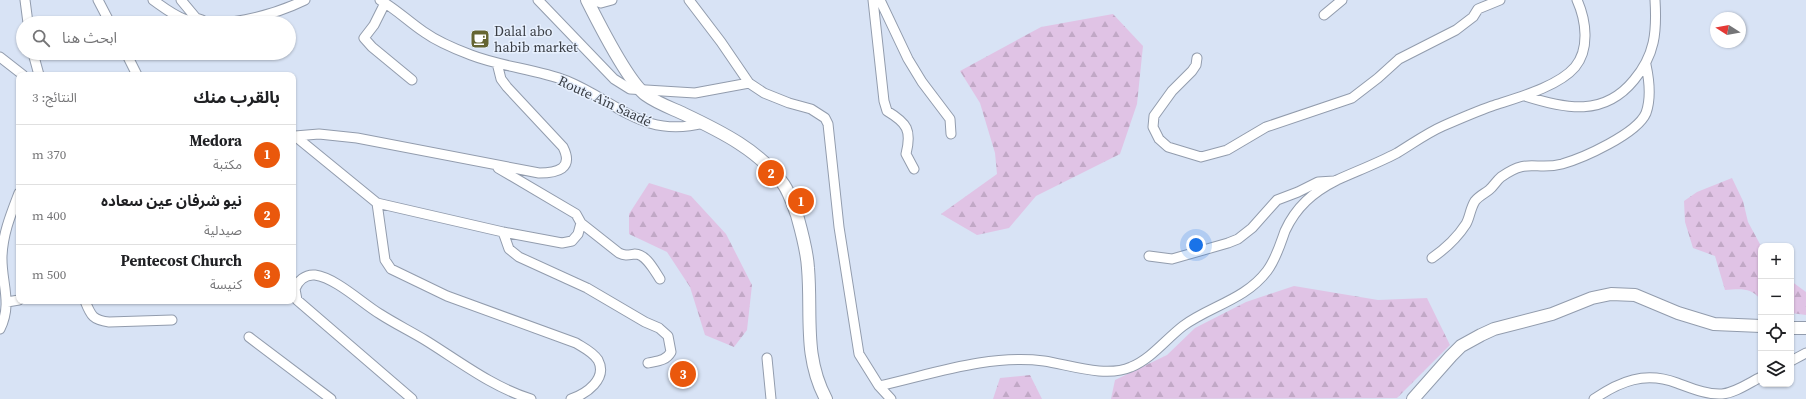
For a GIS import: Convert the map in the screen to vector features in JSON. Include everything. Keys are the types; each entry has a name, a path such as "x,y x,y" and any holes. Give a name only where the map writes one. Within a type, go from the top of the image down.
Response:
{"main road":[{"path":"587,0 625,68 641,91 654,100 704,123 742,146 764,162 781,180 792,200 801,229 807,258 809,333 812,360 818,384 826,399"},
{"path":"1413,399 1451,356 1461,346 1471,340 1494,329 1552,314 1592,298 1610,294 1635,295 1678,313 1714,324 1758,326"},
{"path":"1794,328 1806,328"}],"street":[{"path":"25,0 27,16"},
{"path":"98,0 106,16"},
{"path":"152,0 179,16"},
{"path":"181,0 194,16"},
{"path":"256,16 281,10 305,0"},
{"path":"537,0 614,79 630,89 641,91 695,93 749,83"},
{"path":"593,0 601,4 612,0"},
{"path":"689,0 721,42 749,83 764,93 789,103 811,109 825,118 828,124 839,227 859,354 879,386 891,399"},
{"path":"873,0 884,101 887,111 903,121 910,140 906,154 914,169"},
{"path":"880,0 908,59 922,82 950,119 951,134"},
{"path":"1324,15 1342,0"},
{"path":"1197,58 1196,65 1192,71 1172,91 1154,116 1153,127 1159,139 1168,147 1201,157 1227,150 1266,127 1352,98 1378,78 1399,59 1456,30 1473,17 1478,9 1480,0"},
{"path":"1478,9 1500,0"},
{"path":"879,386 972,364 998,360 1012,359 1043,361 1110,372 1131,367 1149,355 1183,326 1195,318 1250,289 1266,272 1275,258 1290,221 1301,205 1316,192 1335,181 1395,154 1443,126 1491,106 1525,96 1568,73 1574,68 1579,60 1584,44 1585,26 1577,0"},
{"path":"1525,96 1551,104 1580,107 1599,105 1612,100 1623,93 1646,65 1651,53 1654,39 1655,0"},
{"path":"383,1 374,26 364,38 372,47 412,80"},
{"name":"Route Aïn Saadé","path":"383,1 438,40 471,55 568,82 616,108 646,122 673,128 704,123"},
{"path":"0,57 19,72"},
{"path":"35,60 38,72"},
{"path":"130,60 136,72"},
{"path":"296,136 319,134 357,138 489,164 549,173 562,169 567,158 563,148 501,79 497,63"},
{"path":"1432,258 1452,242 1466,222 1469,211 1478,197 1489,190 1508,172 1518,166 1533,164 1554,165 1573,160 1621,137 1641,120 1648,106 1648,81 1646,65"},
{"path":"296,138 377,203 503,232 567,243 572,241 578,234 581,222"},
{"path":"489,164 569,209 580,218 581,222 623,256 636,254 644,257 660,279"},
{"path":"1149,256 1172,259 1238,239 1252,228 1276,200 1298,192 1318,182 1335,181"},
{"path":"0,329 4,320 7,302 2,257 4,238 8,220 16,200"},
{"path":"377,203 385,260 391,269 447,296 576,343 593,354 598,361 600,368 597,381 588,391 571,399"},
{"path":"503,232 509,249 519,257 587,288 663,331 668,336 671,352 662,360 648,363"},
{"path":"296,286 300,280 305,277 315,275 333,282 380,314 423,338 504,389 531,399"},
{"path":"296,296 297,300 412,399"},
{"path":"7,302 16,300"},
{"path":"87,304 93,316 100,321 172,320"},
{"path":"249,337 328,398"},
{"path":"1794,359 1806,353"},
{"path":"767,358 771,399"},
{"path":"1594,399 1616,385 1633,379 1661,379 1698,390 1719,394 1733,391 1758,378"}],"green space":[{"path":"1113,14 1143,46 1137,104 1120,154 1036,196 1009,228 977,235 941,214 997,174 995,153 980,103 960,71 1041,27"},
{"path":"1732,178 1743,201 1748,222 1759,243 1758,243 1758,297 1745,290 1725,290 1715,256 1693,248 1685,222 1684,201 1697,192"},
{"path":"649,183 691,196 726,234 752,285 747,330 734,347 705,335 690,287 667,252 629,234 629,214"},
{"path":"1794,283 1806,292 1806,315 1794,313"},
{"path":"1294,286 1378,300 1427,298 1450,345 1397,398 1111,399 1115,380 1167,355 1195,328 1246,302"},
{"path":"1030,375 1042,399 993,399 1000,378"}],"place":[{"name":"Dalal abo habib market","path":"480,39"},
{"name":"نيو شرفان عين سعاده","path":"771,173"},
{"name":"Medora","path":"801,201"},
{"name":"Pentecost Church","path":"683,374"}]}
